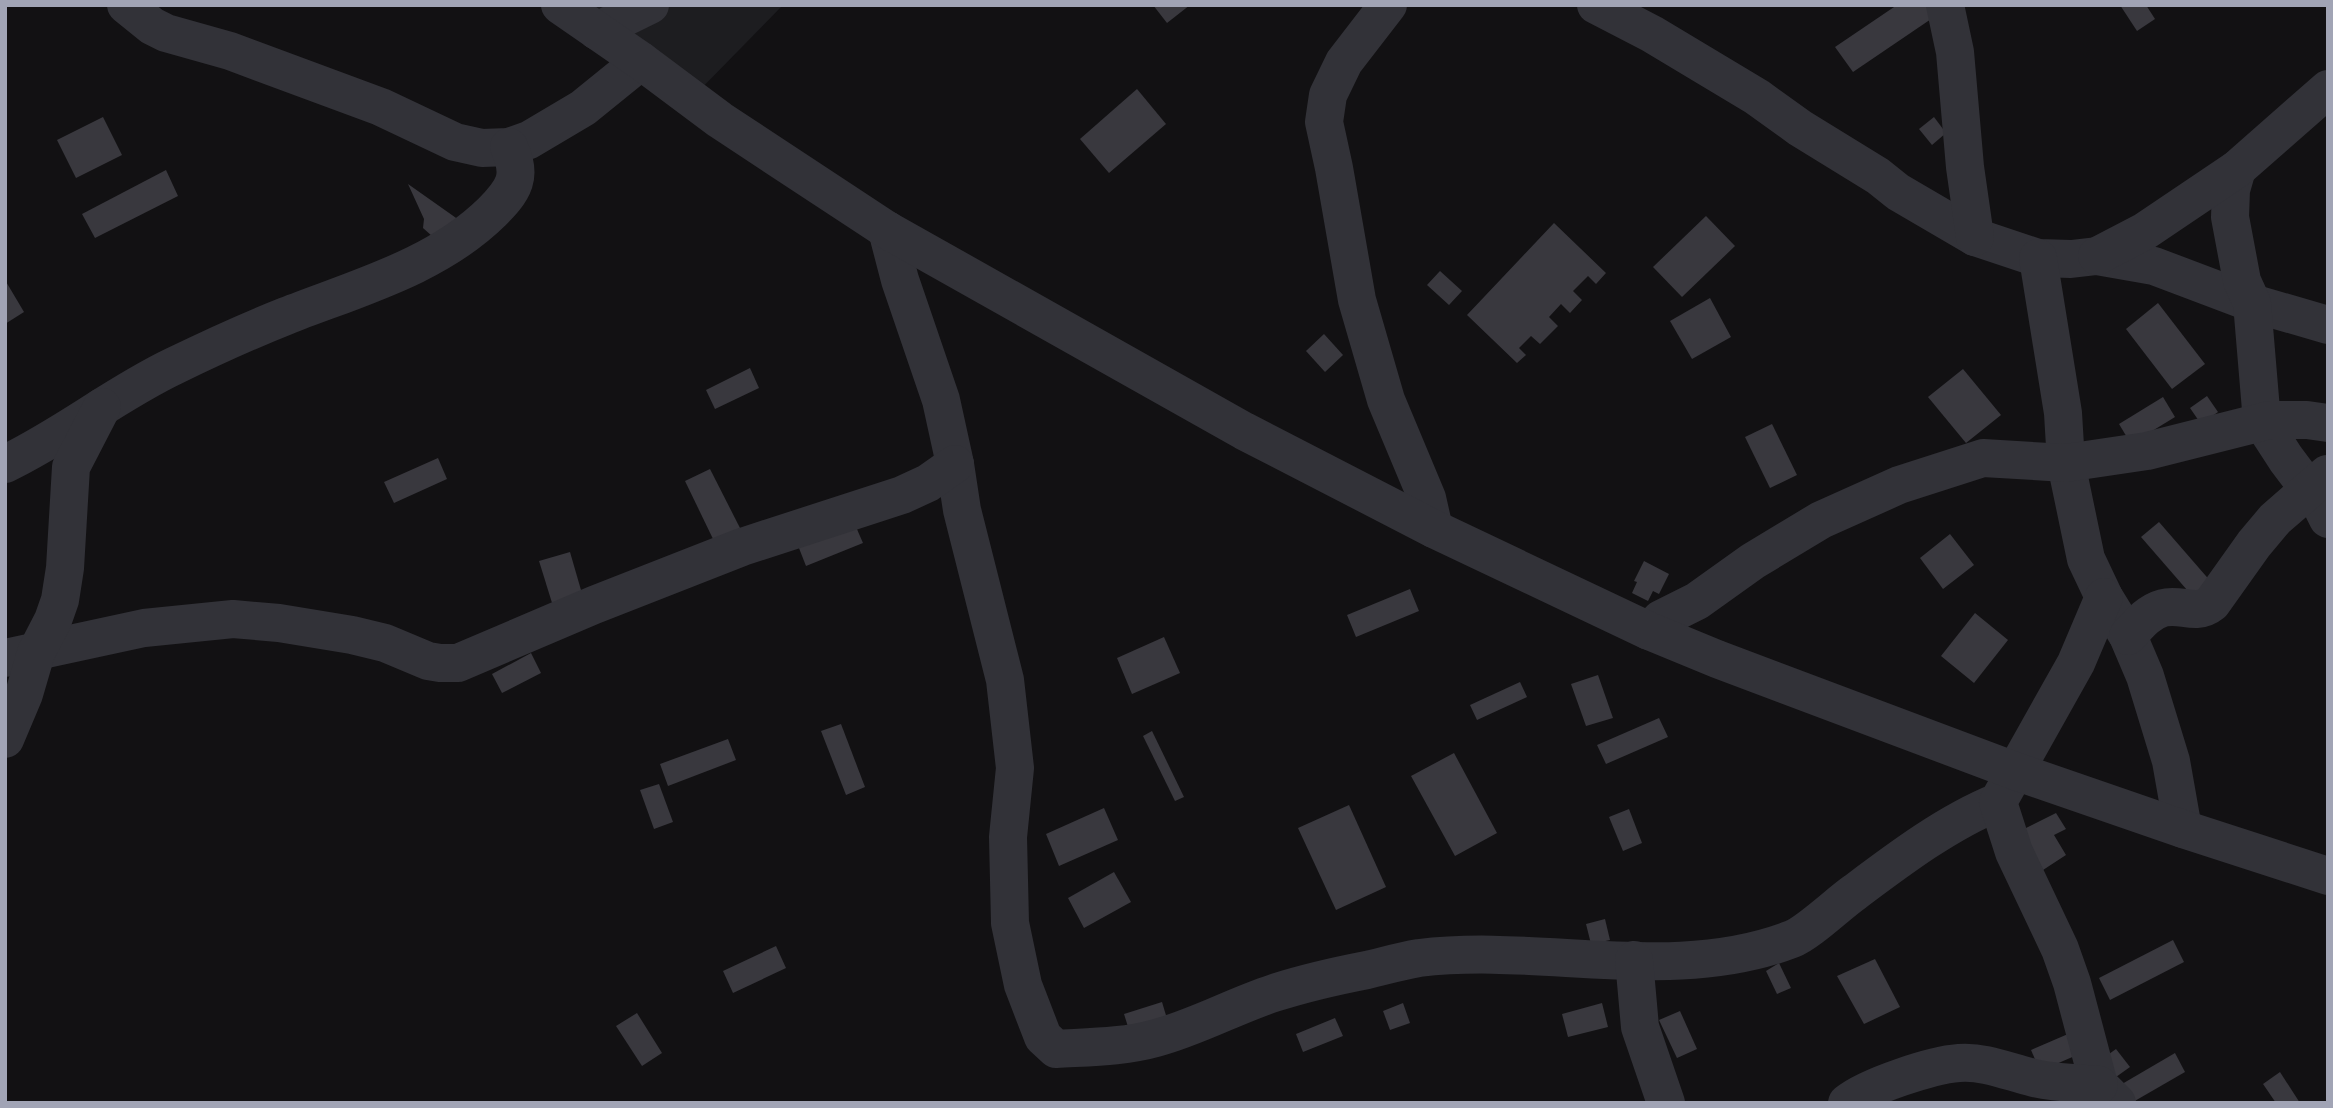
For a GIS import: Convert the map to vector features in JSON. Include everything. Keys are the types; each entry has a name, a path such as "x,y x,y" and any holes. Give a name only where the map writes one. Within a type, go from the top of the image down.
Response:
{"street":[{"path":"127,5 152,26 166,33 230,51 381,107 455,142 482,148 509,147 529,140 583,108 641,61"},
{"path":"559,5 720,120 887,230 1222,419 1434,529 1649,631 2007,786 2183,830 2328,876"},
{"path":"597,31 650,5"},
{"path":"1388,5 1344,62 1328,95 1324,122 1357,300 1386,400 1427,498 1434,529"},
{"path":"1596,5 1651,34 1757,97 1898,192 1975,237 2038,258 2071,259 2097,256 2154,266 2252,303 2328,325"},
{"path":"1945,5 1955,52 1965,167 1975,237"},
{"path":"2097,256 2145,231 2237,169 2328,89"},
{"path":"5,464 172,366 270,322 395,275 476,228 501,202 514,182 516,163 509,147"},
{"path":"2128,636 2150,615 2164,608 2205,609 2275,519 2322,494 2262,422 2252,303 2242,281 2230,217 2231,190 2237,169"},
{"path":"887,230 900,280 942,400 956,464 962,510 999,654 1009,703 1015,768 1008,837 1010,923 1023,985 1043,1037 1056,1049 1111,1046 1154,1039 1273,993 1416,958 1471,954 1680,960 1741,954 1795,939 1856,891 1975,811 2007,786 2076,663 2104,597"},
{"path":"2038,258 2063,413 2066,463 2086,559 2104,597 2128,636 2145,676 2171,761 2183,830"},
{"path":"5,739 24,694 21,656 53,621 60,600 65,568 71,467 103,405"},
{"path":"1649,631 1661,619 1697,601 1780,543 1821,520 1899,485 1983,458 2066,463 2147,451 2270,420 2328,423"},
{"path":"21,656 144,628 233,619 279,623 352,635 385,643 428,661 458,663 733,550 902,495 928,483 956,464"},
{"path":"2007,786 2014,852 2060,949 2108,1094"},
{"path":"1634,960 1640,1027 1666,1103"},
{"path":"1847,1103 1855,1096 1878,1086 1958,1063 1985,1065 2108,1094"}],"shaded area":[{"path":"556,5 783,5 691,99"}],"building":[{"path":"1153,5 1190,5 1167,23"},
{"path":"1897,5 1931,5 1937,15 1853,72 1835,47"},
{"path":"2120,5 2146,5 2155,19 2137,31"},
{"path":"1137,89 1166,124 1109,173 1080,139"},
{"path":"103,117 122,155 76,178 57,140"},
{"path":"1934,117 1946,133 1932,145 1919,129"},
{"path":"166,170 178,196 95,238 82,214"},
{"path":"408,184 459,220 432,236 423,228 424,219"},
{"path":"1706,216 1735,246 1682,297 1653,267"},
{"path":"1554,223 1606,273 1596,284 1588,276 1573,291 1582,300 1570,313 1561,304 1549,317 1558,326 1540,344 1531,336 1519,348 1526,355 1517,363 1467,315"},
{"path":"1440,271 1462,291 1449,305 1427,285"},
{"path":"5,280 24,312 5,324"},
{"path":"1710,298 1731,337 1692,359 1670,321"},
{"path":"2158,303 2205,364 2172,389 2126,329"},
{"path":"1324,334 1343,355 1325,372 1306,351"},
{"path":"750,368 759,388 715,409 706,390"},
{"path":"1963,369 2001,415 1966,443 1928,397"},
{"path":"2207,396 2218,412 2201,424 2190,408"},
{"path":"2163,397 2175,417 2131,444 2119,424"},
{"path":"1772,424 1797,475 1770,488 1745,437"},
{"path":"438,458 447,479 394,503 384,482"},
{"path":"710,469 740,528 714,541 685,481"},
{"path":"853,520 863,543 806,566 797,543"},
{"path":"2159,522 2212,583 2194,598 2141,537"},
{"path":"1950,534 1974,565 1943,589 1920,558"},
{"path":"570,552 583,597 553,606 539,561"},
{"path":"1644,561 1669,574 1659,594 1653,591 1648,601 1632,593 1637,582 1634,581"},
{"path":"1410,589 1419,611 1356,637 1347,615"},
{"path":"1975,613 2008,640 1974,683 1941,656"},
{"path":"1164,637 1180,673 1132,694 1117,658"},
{"path":"531,653 541,673 502,693 492,674"},
{"path":"1598,675 1613,718 1586,726 1571,684"},
{"path":"1520,682 1527,697 1477,720 1470,705"},
{"path":"1659,718 1668,737 1606,764 1597,745"},
{"path":"841,724 865,787 846,795 821,731"},
{"path":"1152,731 1184,797 1175,801 1143,736"},
{"path":"728,739 736,760 668,786 660,764"},
{"path":"1454,753 1497,833 1455,856 1411,776"},
{"path":"659,784 673,822 654,829 640,790"},
{"path":"1349,805 1386,887 1336,910 1298,828"},
{"path":"1104,808 1118,840 1059,866 1046,834"},
{"path":"1629,809 1642,843 1623,851 1609,817"},
{"path":"2056,813 2066,829 2054,835 2066,855 2043,870 2022,830"},
{"path":"1114,872 1131,902 1084,928 1068,898"},
{"path":"1605,919 1610,940 1591,944 1586,924"},
{"path":"2173,940 2184,962 2110,1000 2099,978"},
{"path":"776,946 786,968 733,993 723,971"},
{"path":"1875,959 1900,1007 1864,1024 1837,976"},
{"path":"1779,963 1791,988 1777,994 1766,971"},
{"path":"1162,1002 1168,1022 1130,1033 1124,1014"},
{"path":"1403,1003 1410,1023 1390,1030 1383,1011"},
{"path":"1602,1003 1608,1027 1568,1037 1562,1014"},
{"path":"1680,1011 1697,1049 1677,1058 1659,1020"},
{"path":"637,1013 662,1053 642,1066 616,1026"},
{"path":"1335,1018 1343,1036 1303,1052 1296,1034"},
{"path":"2068,1034 2077,1055 2040,1071 2031,1050"},
{"path":"2116,1049 2130,1067 2116,1077 2102,1059"},
{"path":"2175,1053 2185,1072 2133,1102 2122,1084"},
{"path":"2280,1072 2300,1103 2276,1103 2263,1084"}]}
